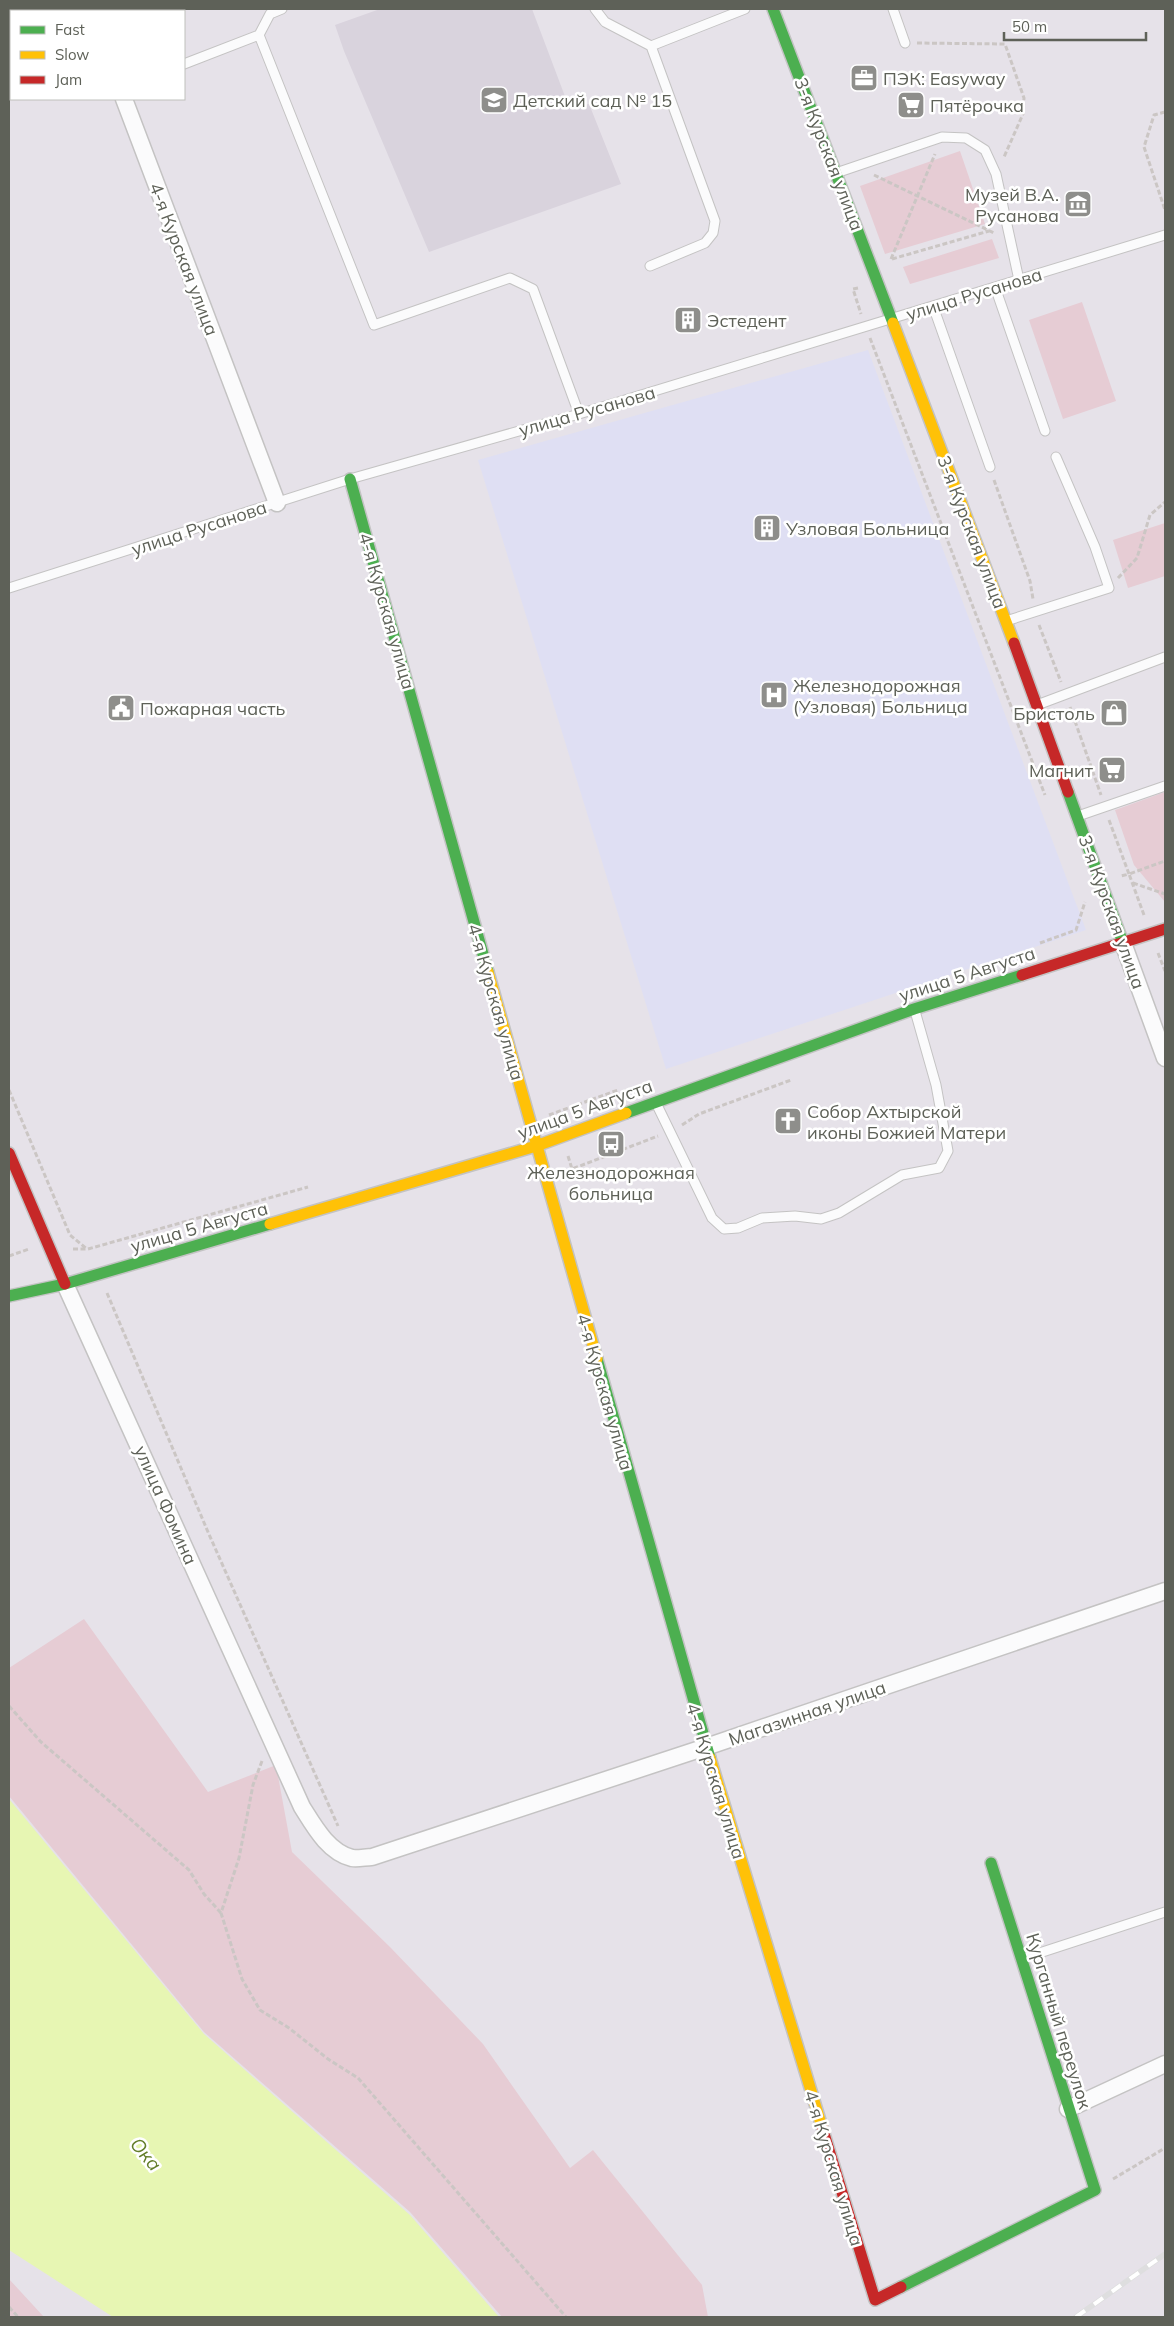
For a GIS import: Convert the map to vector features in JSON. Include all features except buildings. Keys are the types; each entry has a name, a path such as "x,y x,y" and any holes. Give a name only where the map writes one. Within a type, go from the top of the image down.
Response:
{"street":[{"name":"3-я Курская улица","path":"774,9 1006,621 1122,943 1161,1031 1165,1058"},
{"name":"4-я Курская улица","path":"124,100 277,503"},
{"name":"4-я Курская улица","path":"350,479 706,1747 875,2300 1096,2190"},
{"name":"улица 5 Августа","path":"9,1296 65,1284 536,1146 914,1009 1165,929"},
{"name":"улица Фомина","path":"9,1154 65,1284 302,1807 334,1850"},
{"name":"Магазинная улица","path":"334,1850 353,1858 372,1857 706,1747 1165,1591"},
{"name":"Курганный переулок","path":"991,1863 1068,2109 1096,2190"},
{"path":"1068,2109 1165,2064"}],"lane":[{"path":"185,64 259,35 270,14 282,9"},
{"path":"595,9 605,22 651,46 715,221 713,233 705,243 650,266"},
{"path":"651,46 745,9"},
{"path":"893,9 905,43"},
{"path":"259,35 374,325 510,278 533,289 579,414"},
{"path":"836,173 942,137 966,138 984,150 996,174 1019,280"},
{"name":"улица Русанова","path":"9,588 350,479 579,414 1165,236"},
{"path":"995,287 1045,431"},
{"path":"933,306 990,467"},
{"path":"1006,621 1109,588 1095,547 1056,457"},
{"path":"1037,705 1165,658"},
{"path":"1078,817 1165,786"},
{"path":"656,1102 712,1218 724,1229 738,1228 762,1218 795,1216 821,1219 839,1213 902,1175 939,1168 948,1151 936,1085 914,1009"},
{"path":"1021,1960 1165,1912"}],"path":[{"path":"905,43 1005,44 1024,98 1023,114 996,174"},
{"path":"1165,112 1154,115 1144,147 1165,210"},
{"path":"942,137 891,260 989,230"},
{"path":"855,166 1011,241"},
{"path":"990,467 1030,581 1034,612 1165,971"},
{"path":"1109,588 1137,558 1150,516 1165,502"},
{"path":"1101,882 1165,861"},
{"path":"1132,883 1165,894"},
{"path":"1037,944 1076,930 1085,902 1083,895"},
{"path":"9,1090 70,1234 88,1249 216,1550 353,1858"},
{"path":"529,1122 619,1090"},
{"path":"50,1248 88,1249 317,1185"},
{"path":"9,1706 41,1742 189,1870 204,1894 221,1914 242,1979 260,2010 289,2028 328,2059 358,2078 566,2317"},
{"path":"221,1914 239,1858 254,1785 265,1752 276,1747"},
{"path":"1096,2190 1165,2148"},
{"path":"9,2307 18,2317"}],"shaded area":[{"path":"380,9 532,9 569,107 589,104 621,184 429,252 344,51 335,25"},
{"path":"960,151 985,224 885,254 860,186"},
{"path":"992,239 999,258 910,284 903,267"},
{"path":"1082,302 1116,401 1063,419 1029,320"},
{"name":"Железнодорожная (Узловая) Больница","path":"868,350 1086,930 666,1069 478,460"},
{"path":"1165,523 1165,576 1128,588 1113,540"},
{"path":"1165,792 1165,902 1134,865 1115,810"},
{"path":"84,1619 208,1792 276,1765 292,1852 390,1947 483,2044 570,2168 593,2150 702,2285 708,2317 502,2317 410,2212 204,2032 9,1796 9,1668"},
{"path":"9,2279 44,2317 9,2317"}],"water":[{"name":"Ока","path":"9,1799 204,2034 410,2215 499,2317 113,2317 9,2250"}],"railway":[{"path":"1076,2317 1165,2254"}],"traffic: fast":[{"path":"773,9 893,323"},
{"path":"350,479 488,972"},
{"path":"1068,792 1123,943"},
{"path":"626,1113 914,1009 1022,975"},
{"path":"9,1296 65,1284 270,1224"},
{"path":"597,1359 710,1758"},
{"path":"901,2287 1095,2190 991,1863"}],"traffic: slow":[{"path":"893,323 1014,643"},
{"path":"488,972 597,1359"},
{"path":"270,1224 536,1146 626,1113"},
{"path":"710,1758 822,2127"}],"traffic: jam":[{"path":"1014,643 1068,792"},
{"path":"1022,975 1165,929"},
{"path":"9,1153 65,1284"},
{"path":"822,2127 875,2300 901,2287"}],"place":[{"name":"ПЭК: Easyway","path":"864,78"},
{"name":"Детский сад № 15","path":"494,100"},
{"name":"Пятёрочка","path":"911,105"},
{"name":"Музей В.А. Русанова","path":"1078,204"},
{"name":"Эстедент","path":"688,320"},
{"name":"Узловая Больница","path":"767,528"},
{"name":"Железнодорожная (Узловая) Больница","path":"774,695"},
{"name":"Пожарная часть","path":"121,708"},
{"name":"Бристоль","path":"1114,713"},
{"name":"Магнит","path":"1112,770"},
{"name":"Собор Ахтырской иконы Божией Матери","path":"788,1121"},
{"name":"Железнодорожная больница","path":"611,1144"}]}
